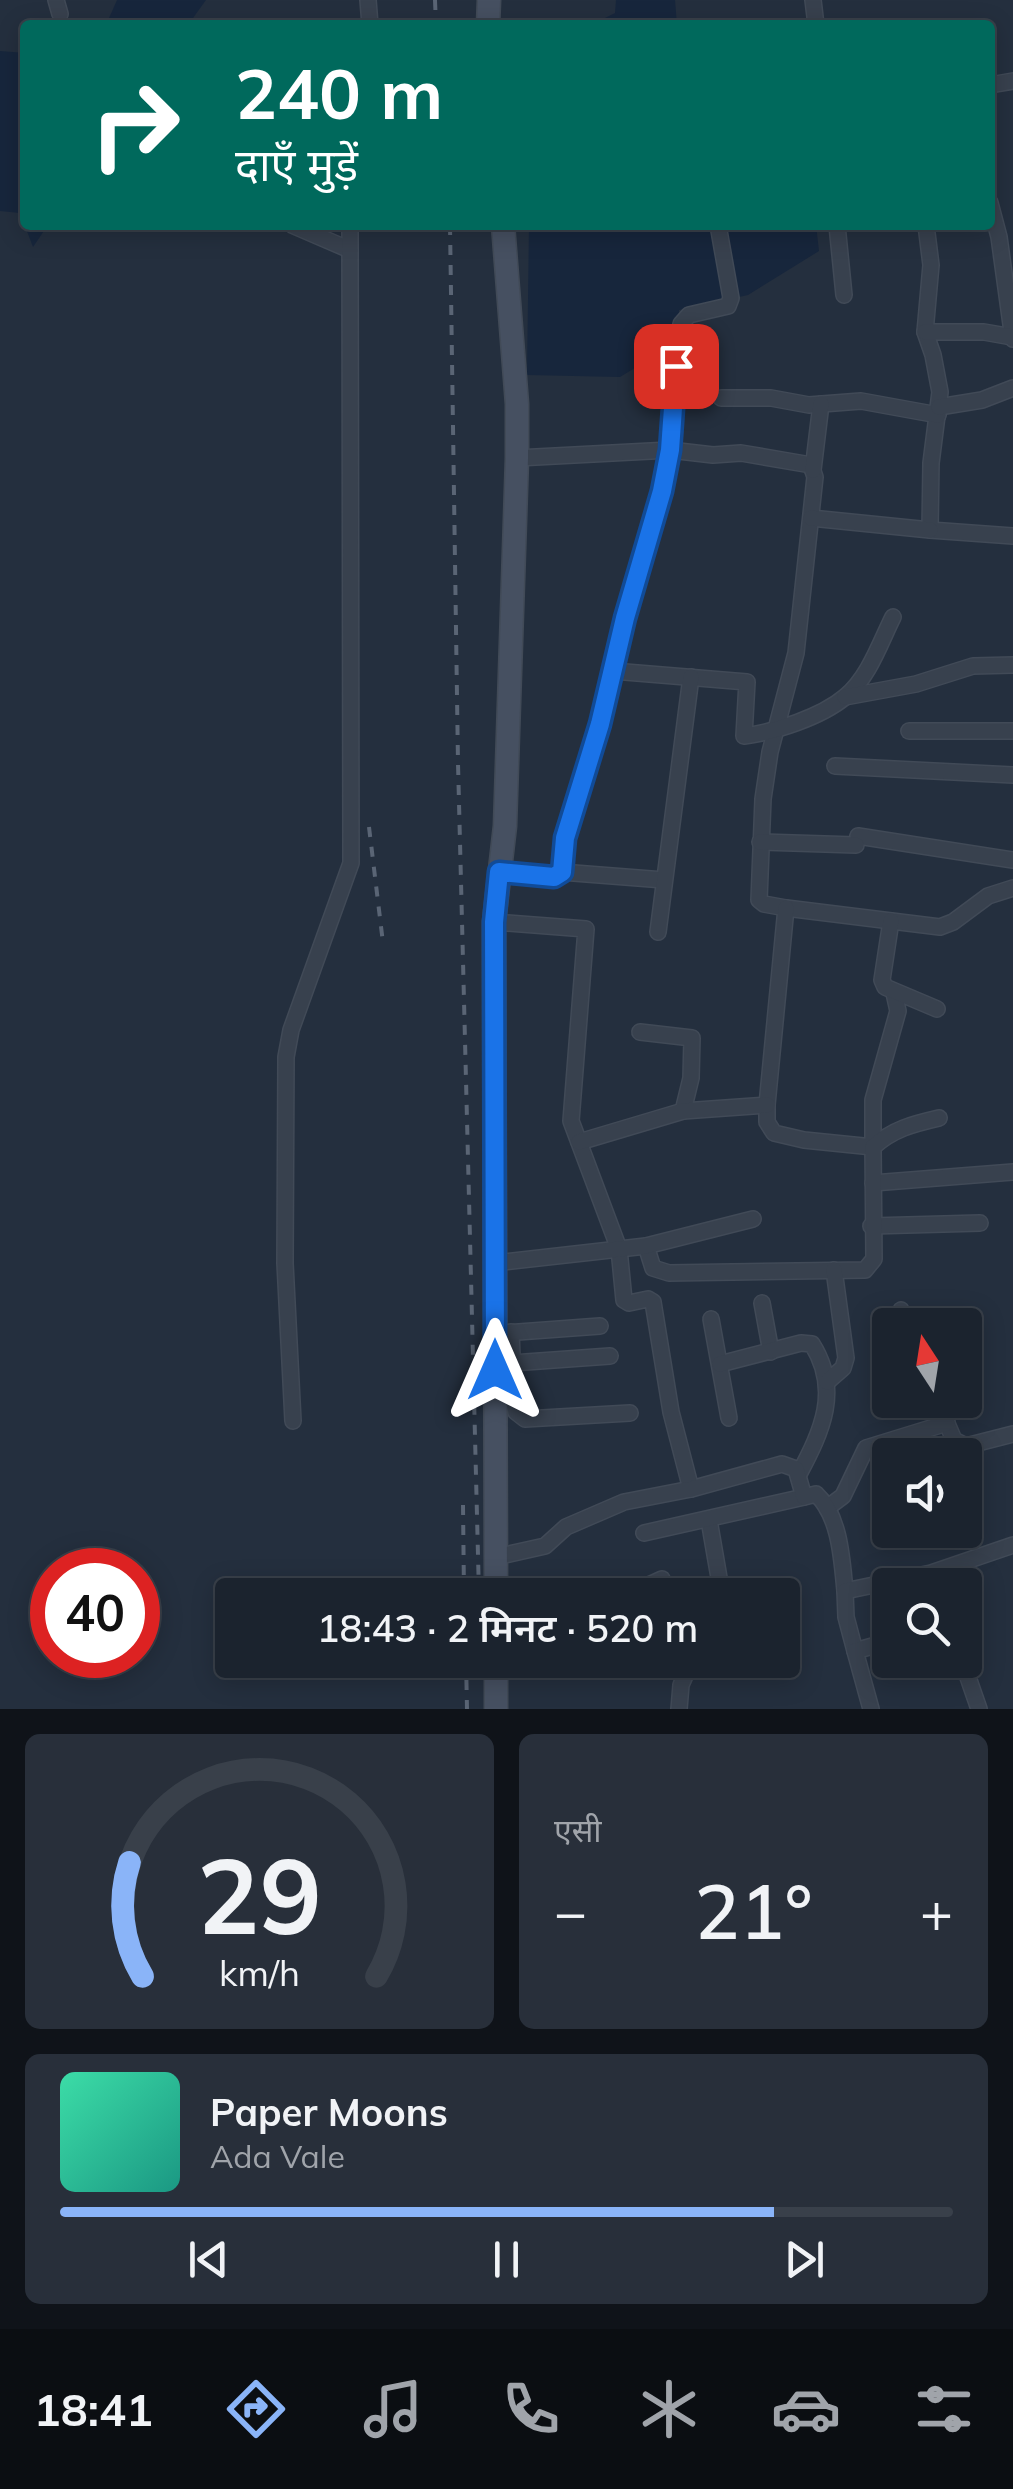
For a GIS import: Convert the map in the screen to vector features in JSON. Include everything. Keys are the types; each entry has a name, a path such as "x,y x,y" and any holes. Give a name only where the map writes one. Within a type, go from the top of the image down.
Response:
{"street":[{"path":"925,332 984,332 1013,338 995,221"},
{"path":"304,230 350,250"},
{"path":"293,1420 285,1263 286,1057 290,1030 351,863 350,230"},
{"path":"496,1578 503,1333 495,1262 494,922 504,826 517,458 517,404 503,230"},
{"path":"562,872 565,838 648,544 670,450 682,324 689,315 728,306 731,298 719,230"},
{"path":"837,230 844,295"},
{"path":"927,230 931,265 925,332 940,392 931,463 930,530"},
{"path":"721,398 771,398 820,404 861,401 938,411 1013,388"},
{"path":"820,404 796,653 775,732 763,799 759,900 786,908 946,926 988,896 1013,888"},
{"path":"517,458 670,450 808,462 814,470"},
{"path":"811,518 1013,536"},
{"path":"845,697 866,672 894,617"},
{"path":"612,671 747,682 744,736 775,732 845,697 916,684 973,666 1013,666"},
{"path":"658,932 691,677"},
{"path":"909,731 1013,731"},
{"path":"835,766 1013,775"},
{"path":"760,842 858,840 1012,864"},
{"path":"499,872 554,877 562,872 664,880"},
{"path":"786,908 767,1105 767,1122 774,1133 873,1147 904,1126 939,1118"},
{"path":"646,1246 657,1272 865,1270 870,1266 874,1259 872,1100 898,1011 894,994 882,980 891,921"},
{"path":"494,922 586,929 571,1121 619,1250 624,1300 653,1302 671,1412 691,1489"},
{"path":"894,994 936,1009"},
{"path":"640,1032 692,1038 691,1078 684,1111"},
{"path":"579,1142 684,1111 767,1105"},
{"path":"873,1183 1013,1172"},
{"path":"495,1262 646,1246 753,1220"},
{"path":"871,1226 980,1223"},
{"path":"827,1382 843,1368 846,1358 834,1270"},
{"path":"762,1303 771,1352"},
{"path":"711,1319 729,1418"},
{"path":"503,1333 600,1326"},
{"path":"503,1333 512,1363 516,1412 525,1419 630,1413"},
{"path":"720,1364 801,1343 812,1344 827,1382 821,1432 799,1474"},
{"path":"512,1363 610,1356"},
{"path":"945,1418 954,1440 966,1446 1013,1434"},
{"path":"827,1508 843,1496 866,1448 947,1423"},
{"path":"496,1557 544,1546 566,1527 624,1502 691,1489 774,1464 791,1465 799,1474 804,1497"},
{"path":"644,1534 816,1494 827,1508 841,1556 846,1618 872,1709"},
{"path":"709,1520 719,1578"},
{"path":"960,1568 1013,1545"},
{"path":"846,1591 872,1587"},
{"path":"855,1651 872,1646"},
{"path":"496,1678 496,1709"},
{"path":"679,1709 684,1678"},
{"path":"968,1678 979,1709"}],"water":[{"path":"117,0 206,0 192,20 108,20"},
{"path":"616,0 675,0 677,20 601,20 615,13"},
{"path":"0,51 20,53 20,213 0,211"},
{"path":"26,230 45,230 33,247"},
{"path":"529,230 817,230 819,251 748,295 679,310 676,356 643,363 620,377 527,375"}],"railway":[{"path":"435,0 436,20"},
{"path":"450,230 458,763 479,1578"},
{"path":"369,827 383,943"},
{"path":"463,1505 464,1578"},
{"path":"466,1678 467,1709"}],"route":[{"path":"495,1370 494,922 499,872 554,877 562,872 565,838 600,724 625,618 662,491 670,450 676,366"}]}
